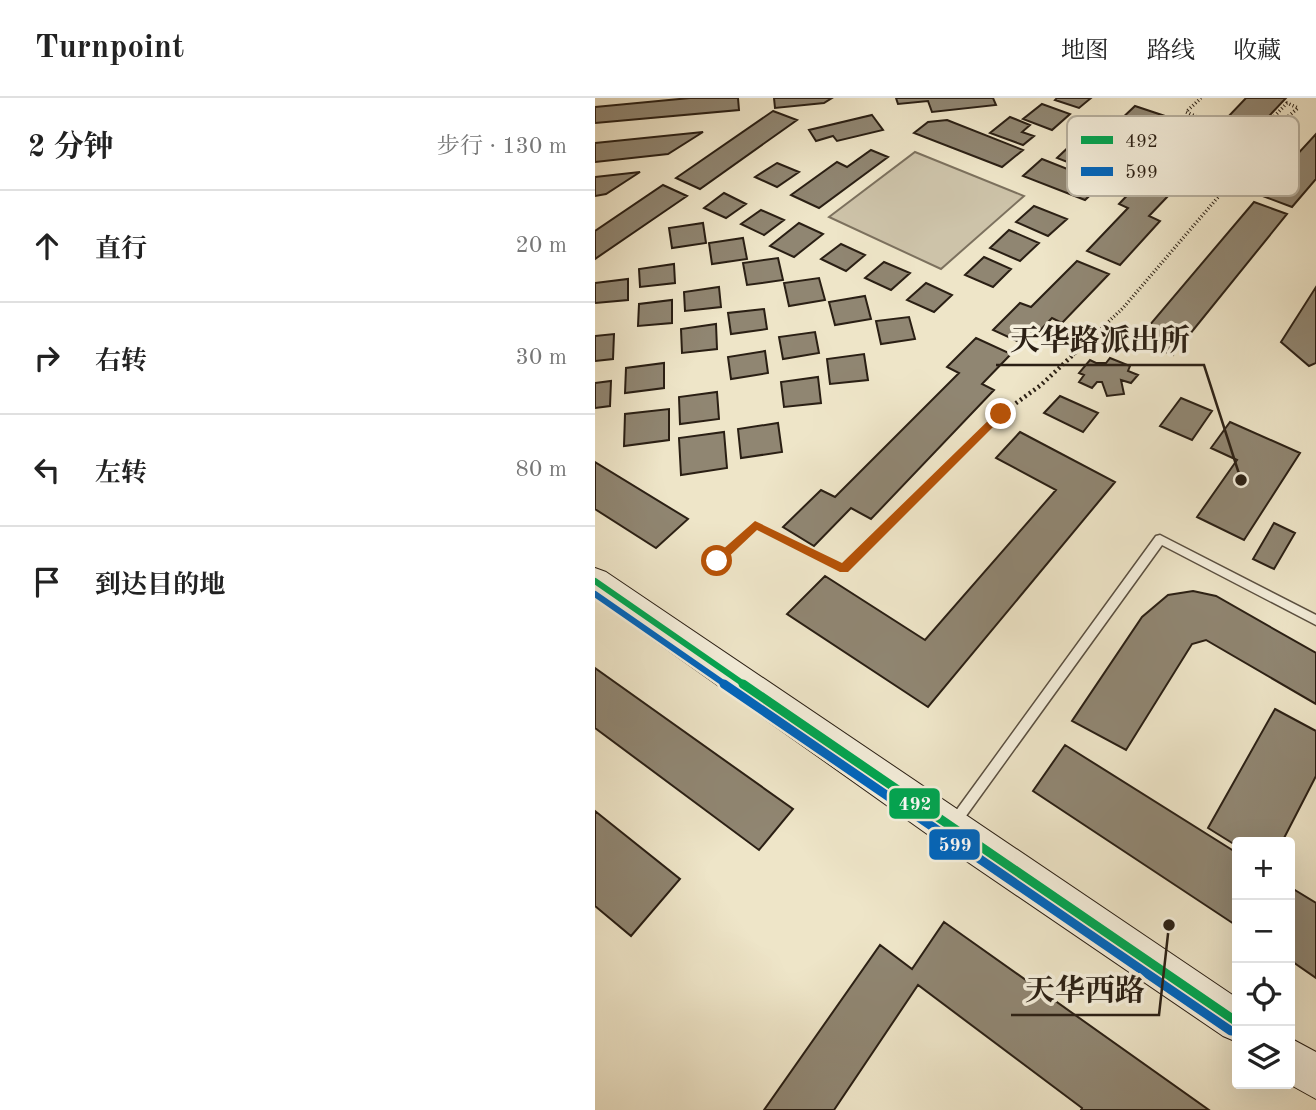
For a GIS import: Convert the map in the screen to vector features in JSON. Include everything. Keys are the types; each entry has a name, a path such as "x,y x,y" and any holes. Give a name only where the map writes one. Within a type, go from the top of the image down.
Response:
{"street":[{"path":"595,581 950,828 1232,1019"},
{"path":"1295,1063 1316,1078"}],"lane":[{"path":"950,828 1160,539 1316,620"}],"path":[{"path":"1195,116 1186,112 1201,98"},
{"path":"1275,116 1287,103 1298,108 1289,116"},
{"path":"717,561 755,525 844,569 1001,414 1041,385 1123,309 1219,196"}],"shaded area":[{"path":"915,152 1024,196 941,269 829,217"}],"building":[{"path":"690,98 738,98 739,110 595,123 595,107"},
{"path":"774,98 832,98 824,103 775,108"},
{"path":"896,98 993,98 996,105 932,112 928,101 898,104"},
{"path":"1091,98 1079,108 1055,100"},
{"path":"1246,98 1286,98 1269,116 1229,116"},
{"path":"1042,104 1070,114 1052,130 1023,119"},
{"path":"1135,106 1165,116 1124,116"},
{"path":"773,111 797,120 700,189 676,178"},
{"path":"872,115 883,130 837,141 833,136 816,141 809,130"},
{"path":"1010,117 1030,125 1022,132 1034,136 1023,145 990,133"},
{"path":"947,120 1023,150 1002,167 914,133 928,122"},
{"path":"703,132 668,154 595,162 595,143"},
{"path":"1316,134 1316,179 1292,207 1263,196 1299,196 1299,153"},
{"path":"1067,149 1067,162 1057,158"},
{"path":"871,150 888,157 819,208 791,195 837,162 847,167"},
{"path":"1042,159 1067,169 1067,193 1023,176"},
{"path":"777,163 799,172 777,187 755,177"},
{"path":"640,172 606,194 595,196 595,177"},
{"path":"663,185 687,196 595,259 595,231"},
{"path":"724,193 746,204 726,218 704,208"},
{"path":"1127,196 1168,196 1149,216 1160,221 1120,265 1087,251 1128,208 1119,204"},
{"path":"1254,202 1287,214 1173,355 1137,340"},
{"path":"1034,206 1067,219 1048,236 1016,222"},
{"path":"761,210 784,220 764,235 741,224"},
{"path":"703,223 706,243 672,248 669,228"},
{"path":"799,223 823,234 794,257 770,246"},
{"path":"1009,230 1039,243 1020,261 990,248"},
{"path":"743,238 747,259 712,264 709,243"},
{"path":"841,244 865,255 846,271 821,259"},
{"path":"984,257 1011,269 993,287 965,275"},
{"path":"778,258 783,280 747,285 743,263"},
{"path":"1077,261 1109,274 1062,323 1052,318 1026,345 993,330 1020,303 1031,307"},
{"path":"884,262 910,273 891,290 865,278"},
{"path":"674,264 675,283 640,287 639,269"},
{"path":"819,278 825,300 789,306 784,283"},
{"path":"628,279 628,300 595,303 595,283"},
{"path":"926,283 952,295 934,312 907,300"},
{"path":"719,287 721,307 685,311 684,292"},
{"path":"1316,287 1316,363 1309,366 1281,342"},
{"path":"865,296 871,319 835,325 829,302"},
{"path":"672,300 672,323 638,326 639,304"},
{"path":"764,309 767,329 731,334 728,313"},
{"path":"909,317 915,339 881,344 876,321"},
{"path":"716,324 717,349 682,353 681,329"},
{"path":"815,332 819,353 783,359 779,337"},
{"path":"614,334 613,359 595,361 595,336"},
{"path":"976,338 1011,354 982,384 994,390 871,519 851,508 814,546 783,527 821,490 835,497 959,373 947,367"},
{"path":"765,351 768,373 731,379 728,357"},
{"path":"864,354 868,380 830,384 827,359"},
{"path":"1110,358 1130,366 1128,371 1138,375 1131,383 1121,380 1124,394 1107,396 1102,382 1097,382 1092,388 1079,382 1084,375 1079,373 1090,360 1106,363"},
{"path":"664,363 664,388 625,393 626,368"},
{"path":"818,377 821,403 784,407 781,382"},
{"path":"611,381 610,406 595,408 595,383"},
{"path":"717,392 719,419 680,424 679,397"},
{"path":"1060,396 1098,413 1083,432 1044,413"},
{"path":"1181,398 1212,411 1192,440 1160,426"},
{"path":"669,409 669,440 624,446 625,414"},
{"path":"1230,422 1300,453 1244,540 1197,517 1237,460 1211,448"},
{"path":"778,423 782,452 741,458 738,429"},
{"path":"724,432 727,468 681,475 679,438"},
{"path":"1020,432 1115,482 928,707 787,614 825,576 925,640 1056,490 996,458"},
{"path":"595,462 688,519 656,548 595,509"},
{"path":"1274,523 1295,533 1274,569 1253,559"},
{"path":"1193,591 1216,596 1316,653 1316,704 1206,640 1192,644 1126,750 1072,721 1142,617 1168,595"},
{"path":"595,668 793,809 759,850 595,728"},
{"path":"1275,709 1316,731 1316,776 1285,837 1232,837 1232,843 1208,828"},
{"path":"1065,745 1232,850 1232,923 1033,791"},
{"path":"595,811 680,879 631,936 595,906"},
{"path":"1295,890 1316,903 1316,978 1295,963"},
{"path":"944,922 1209,1110 1081,1110 1082,1108 918,985 834,1110 764,1110 880,945 912,969"}],"transit line":[{"name":"492","path":"595,581 950,828 1232,1019"},
{"name":"599","path":"595,594 944,837 1231,1031"}],"place":[{"name":"天华路派出所","path":"1241,480"},
{"name":"天华西路","path":"1169,925"}],"route":[{"path":"717,561 755,525 844,569 1001,414"}]}
